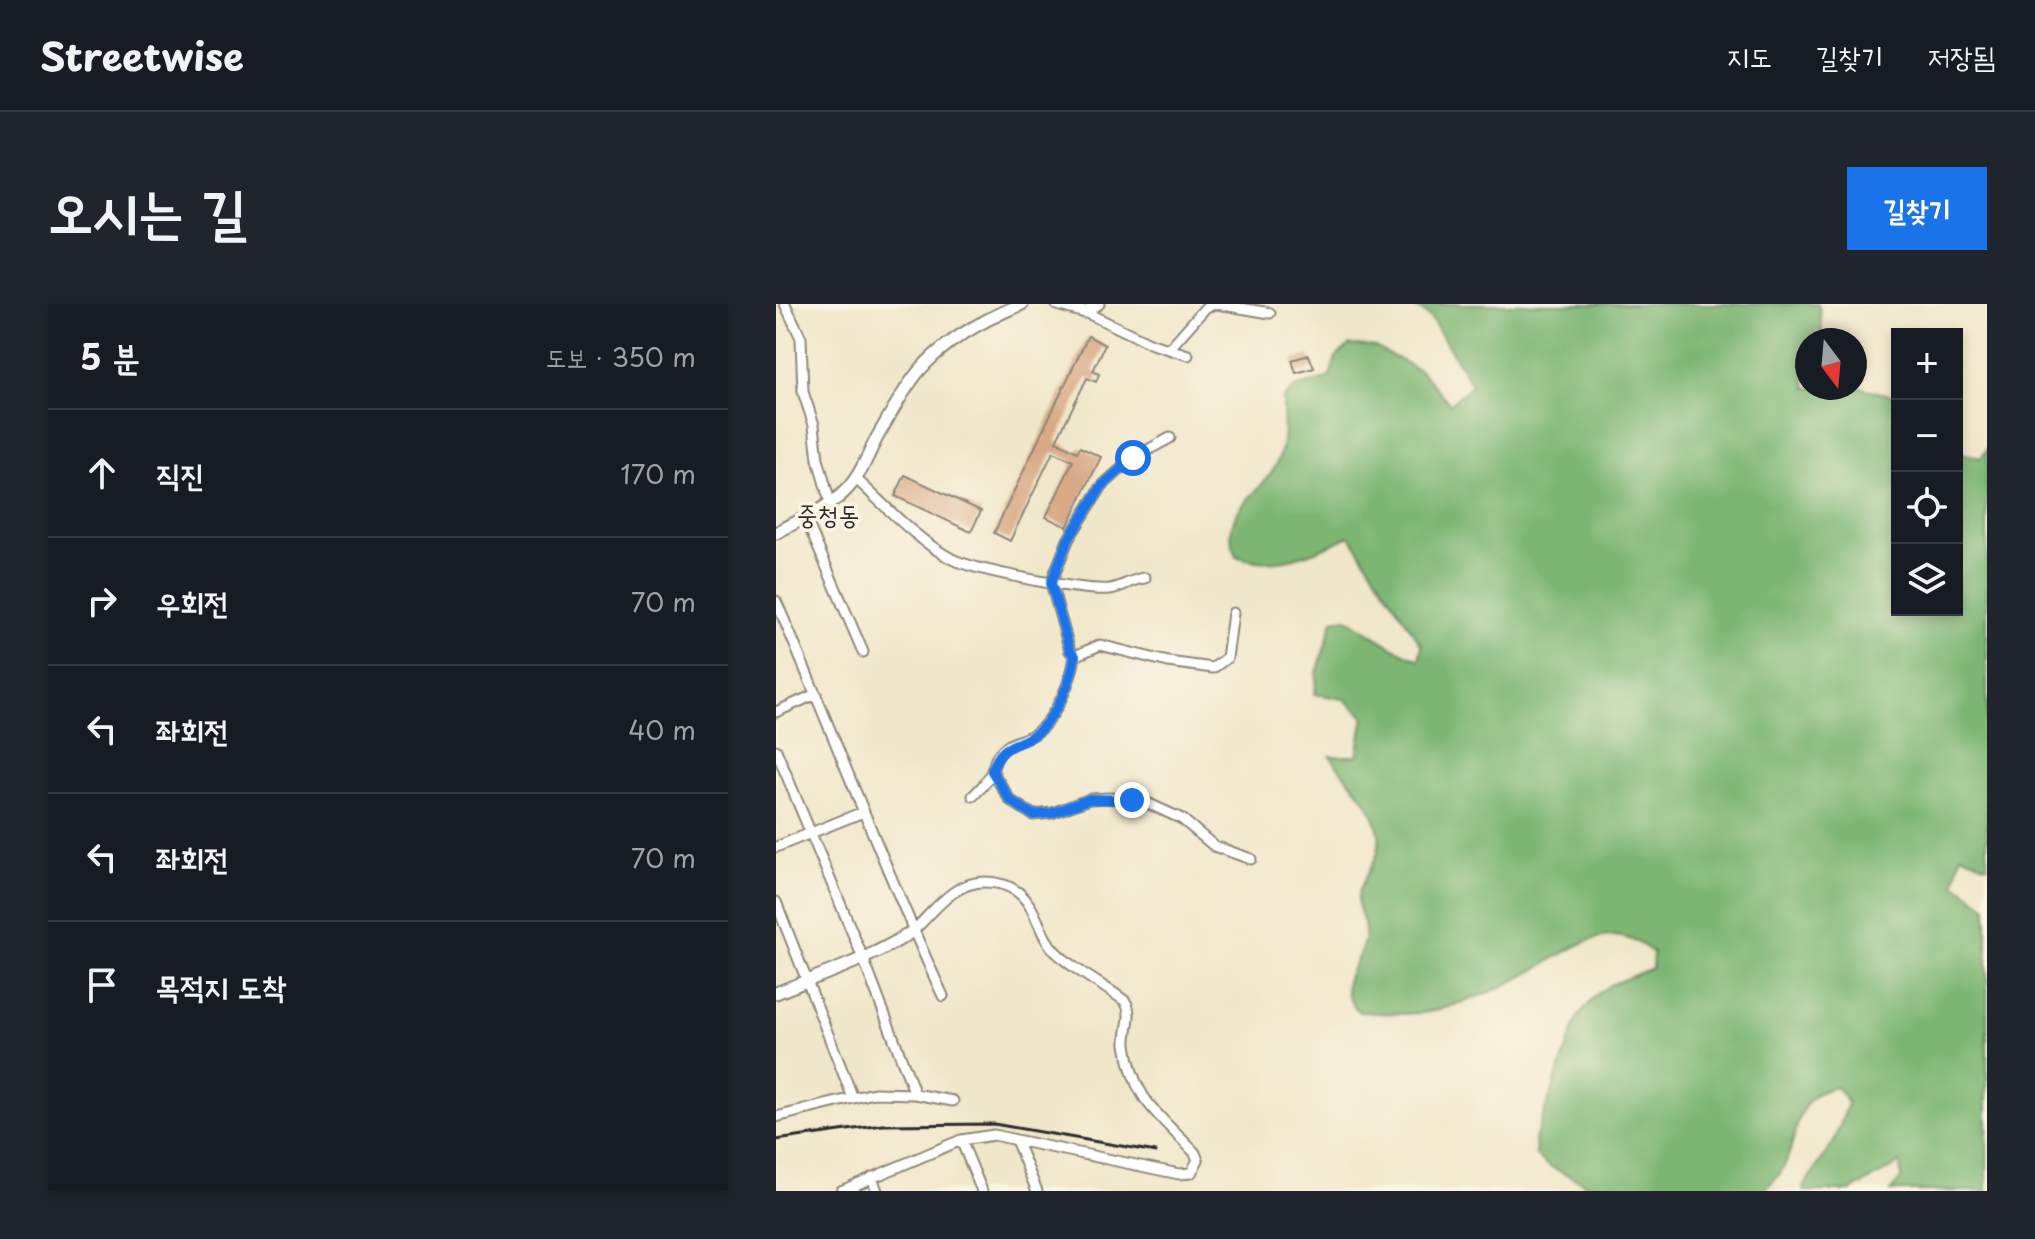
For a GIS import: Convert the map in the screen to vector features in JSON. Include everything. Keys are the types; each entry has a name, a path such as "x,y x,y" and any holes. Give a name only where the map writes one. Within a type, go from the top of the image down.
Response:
{"street":[{"path":"785,304 801,338 803,392 814,425 830,503"},
{"path":"776,533 847,491 905,390 933,355 954,340 1022,304"},
{"path":"1057,304 1087,308 1152,344 1188,355"},
{"path":"1087,308 1099,304"},
{"path":"1169,349 1206,307 1216,304 1270,313"},
{"path":"1075,656 1070,651 1051,583 1068,540 1102,486 1133,458 1170,438"},
{"path":"856,479 924,540 953,560 1051,583 1109,589 1145,578"},
{"path":"805,517 863,652"},
{"path":"776,601 943,996"},
{"path":"1075,656 1100,645 1168,662 1213,668 1227,658 1233,613"},
{"path":"973,796 984,785 1004,748 1038,732 1066,690 1075,656"},
{"path":"776,712 816,694"},
{"path":"776,750 863,958 915,1094"},
{"path":"992,771 1010,800 1033,815 1052,813 1090,799 1145,802 1182,819 1214,846 1251,859"},
{"path":"776,847 863,812"},
{"path":"776,993 898,941 956,890 970,884 999,883 1009,886 1030,905 1053,950 1129,1006 1126,1043 1141,1095 1198,1160 1191,1173 1179,1174 994,1135 961,1140 841,1191"},
{"path":"776,902 853,1098"},
{"path":"776,1117 874,1093 915,1094 953,1101"},
{"path":"961,1140 982,1191"},
{"path":"1016,1140 1037,1191"},
{"path":"872,1177 877,1191"}],"green space":[{"path":"1411,304 1817,304 1822,328 1795,328 1795,400 1867,400 1867,389 1891,395 1891,616 1963,616 1963,454 1981,458 1987,449 1987,866 1961,855 1955,883 1987,907 1987,1191 1891,1191 1901,1178 1900,1163 1851,1191 1804,1191 1803,1187 1834,1142 1848,1103 1836,1087 1821,1091 1804,1109 1787,1160 1779,1175 1764,1191 1600,1191 1551,1167 1536,1156 1535,1139 1578,1017 1597,994 1610,985 1652,968 1653,953 1637,942 1621,937 1590,940 1500,988 1435,1011 1402,1014 1359,1012 1350,1001 1347,982 1365,933 1358,897 1376,857 1379,834 1366,802 1330,756 1357,756 1364,716 1344,699 1315,694 1317,673 1333,620 1346,618 1419,660 1422,646 1350,536 1294,558 1266,562 1236,556 1231,539 1232,524 1238,512 1274,469 1280,455 1284,434 1283,399 1295,388 1330,376 1336,357 1349,345 1373,346 1421,371 1450,404 1472,385 1430,317"}],"building":[{"path":"1088,336 1105,345 1093,371 1099,374 1096,382 1087,378 1056,441 1077,452 1080,447 1101,457 1067,527 1046,517 1073,461 1053,452 1010,541 994,533"},
{"path":"1309,355 1314,368 1296,373 1292,360"},
{"path":"905,475 981,511 971,532 895,496"}],"railway":[{"path":"776,1140 883,1125 994,1124 1156,1152"}],"district":[{"name":"중청동","path":"828,513"}],"route":[{"path":"1132,800 1090,799 1052,813 1033,815 1010,800 992,771 1004,748 1038,732 1066,690 1075,656 1070,651 1051,583 1068,540 1102,486 1133,458"}]}
